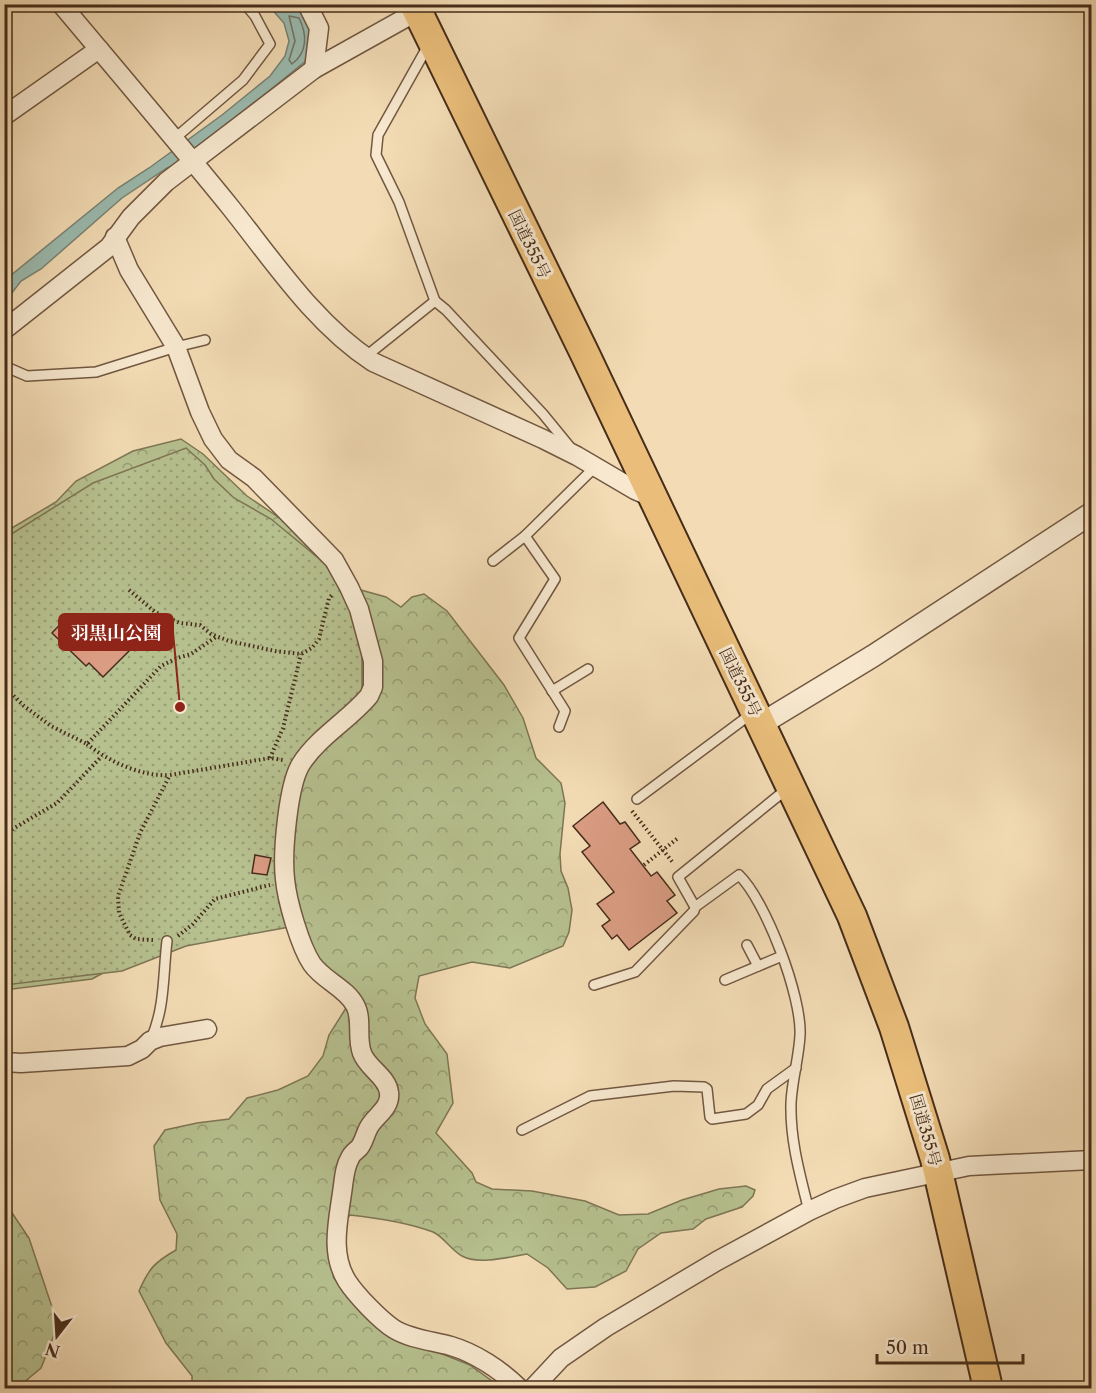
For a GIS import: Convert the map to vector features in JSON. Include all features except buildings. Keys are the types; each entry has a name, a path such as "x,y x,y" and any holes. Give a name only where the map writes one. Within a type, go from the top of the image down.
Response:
{"highway":[{"name":"国道355号","path":"420,7 431,40 650,491 852,916 894,1027 938,1172 988,1389"}],"street":[{"path":"61,4 330,329 352,349 578,456 635,490 642,493 650,491"},
{"path":"307,4 319,28 314,69"},
{"path":"4,330 109,247 131,218 166,182 184,151 314,69 420,7"},
{"path":"4,116 99,49"},
{"path":"115,237 129,270 176,347 200,412 213,439 229,459 254,478 334,560 359,609 373,662 374,687 361,705 301,764 290,800 284,861 285,881 304,950 313,966 323,977 354,1003 359,1014 358,1043 363,1057 386,1085 390,1094 387,1104 369,1126 359,1148 351,1155 345,1169 336,1239 337,1256 342,1271 347,1282 395,1329 454,1347 473,1356 506,1375 519,1389"},
{"path":"758,718 873,656 1092,513"},
{"path":"4,1062 21,1063 128,1056 160,1036 207,1029"},
{"path":"533,1389 561,1358 606,1327 717,1261 809,1211 865,1188 969,1166 1092,1160"}],"lane":[{"path":"184,151 270,44 255,16 245,4"},
{"path":"431,40 378,135 376,155 399,202 435,301 535,405 578,456"},
{"path":"365,357 435,301"},
{"path":"4,366 27,376 96,372 205,340"},
{"path":"494,561 525,536 595,467"},
{"path":"525,536 555,579 519,638 565,711 559,727"},
{"path":"552,691 588,669"},
{"path":"638,799 758,718"},
{"path":"695,907 678,878 790,786"},
{"path":"594,985 634,972 694,911 695,907 739,875 749,885 782,956 799,1007 801,1033 791,1101 792,1129 809,1211"},
{"path":"150,1041 156,1027 164,990 167,941"},
{"path":"747,945 758,966"},
{"path":"725,980 782,956"},
{"path":"522,1130 590,1096 674,1086 704,1087 712,1119 746,1114 758,1105 766,1089 796,1068"}],"path":[{"path":"129,590 167,619 180,623 200,624 216,637 275,651 301,654 312,648 319,639 329,598 345,580"},
{"path":"87,744 161,666 191,654 216,637"},
{"path":"270,758 283,728 301,654"},
{"path":"4,686 24,706 51,726 87,744 102,756 158,776 270,758 301,764"},
{"path":"4,834 57,803 102,756"},
{"path":"170,775 140,832 118,896 118,913 130,935 136,939 167,941 186,930 214,899 285,881"},
{"path":"638,799 628,806 682,874"},
{"path":"644,865 678,838"}],"green space":[{"path":"181,439 203,454 247,496 287,523 361,590 386,597 401,607 412,597 424,594 447,611 504,685 523,718 536,758 561,783 565,803 560,854 561,871 568,888 572,910 569,932 563,946 510,968 472,962 419,976 415,998 425,1024 447,1054 453,1103 436,1133 472,1173 476,1182 492,1189 532,1191 585,1201 619,1215 648,1214 682,1200 719,1189 746,1186 755,1190 753,1196 742,1207 706,1219 693,1229 661,1233 638,1249 626,1271 595,1287 567,1289 548,1268 527,1254 494,1260 468,1259 433,1232 392,1221 350,1215 327,1244 334,1278 360,1312 387,1334 470,1365 492,1381 494,1388 192,1388 192,1376 166,1343 139,1291 153,1266 176,1250 177,1234 160,1200 154,1146 165,1130 229,1119 247,1098 278,1090 308,1076 323,1056 329,1035 346,1008 345,988 315,958 279,901 116,966 92,979 5,990 5,532 56,502 76,481 133,451"},
{"path":"186,448 205,465 214,479 234,498 271,519 334,571 357,619 362,655 362,696 329,744 305,773 295,793 289,927 186,946 122,971 5,985 5,538 93,483"},
{"path":"4,1208 10,1210 29,1238 58,1325 41,1368 17,1388 5,1388"}],"water":[{"path":"268,5 288,5 303,13 311,29 307,60 181,162 167,168 122,198 41,269 21,281 5,302 5,283 10,276 118,188 222,115 270,76 285,56 289,41 284,23"}],"place":[{"name":"羽黒山公園","path":"180,707"}]}
